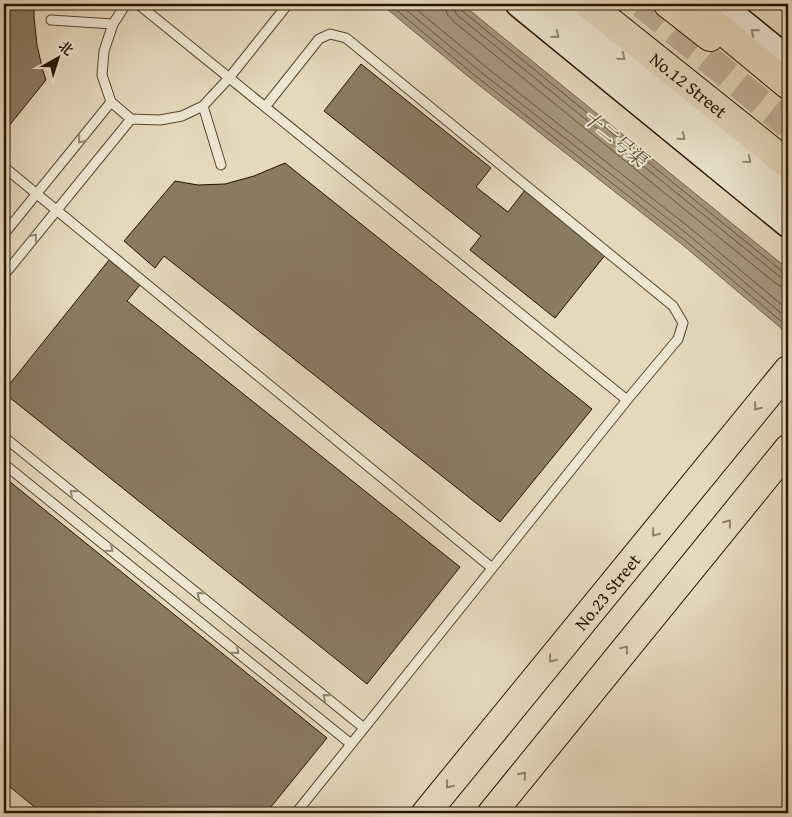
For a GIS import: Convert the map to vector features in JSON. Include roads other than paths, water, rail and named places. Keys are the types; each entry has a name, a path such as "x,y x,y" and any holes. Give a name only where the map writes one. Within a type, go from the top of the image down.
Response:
{"main road":[{"path":"519,4 788,224"},
{"path":"557,4 788,193"},
{"name":"No.12 Street","path":"588,4 788,164"},
{"path":"668,4 788,98"},
{"path":"690,4 788,85"},
{"path":"719,4 788,60"},
{"name":"No.23 Street","path":"426,813 788,370"},
{"path":"492,813 788,449"}],"lane":[{"path":"126,4 112,24 104,51 102,75 111,102 131,119 160,120 182,116 203,106 229,78 288,4"},
{"path":"138,4 627,400"},
{"path":"51,20 112,24"},
{"path":"265,106 319,39 330,34 346,38 673,306 683,322 678,339 296,813"},
{"path":"4,234 111,102"},
{"path":"203,106 221,165"},
{"path":"4,275 131,119"},
{"path":"4,167 492,568"},
{"path":"4,437 364,728"},
{"path":"4,464 351,744"}],"water":[{"name":"十二号渠","path":"381,4 462,4 788,269 788,334 684,246 475,82"}],"tunnel":[{"path":"642,4 788,125"}]}
